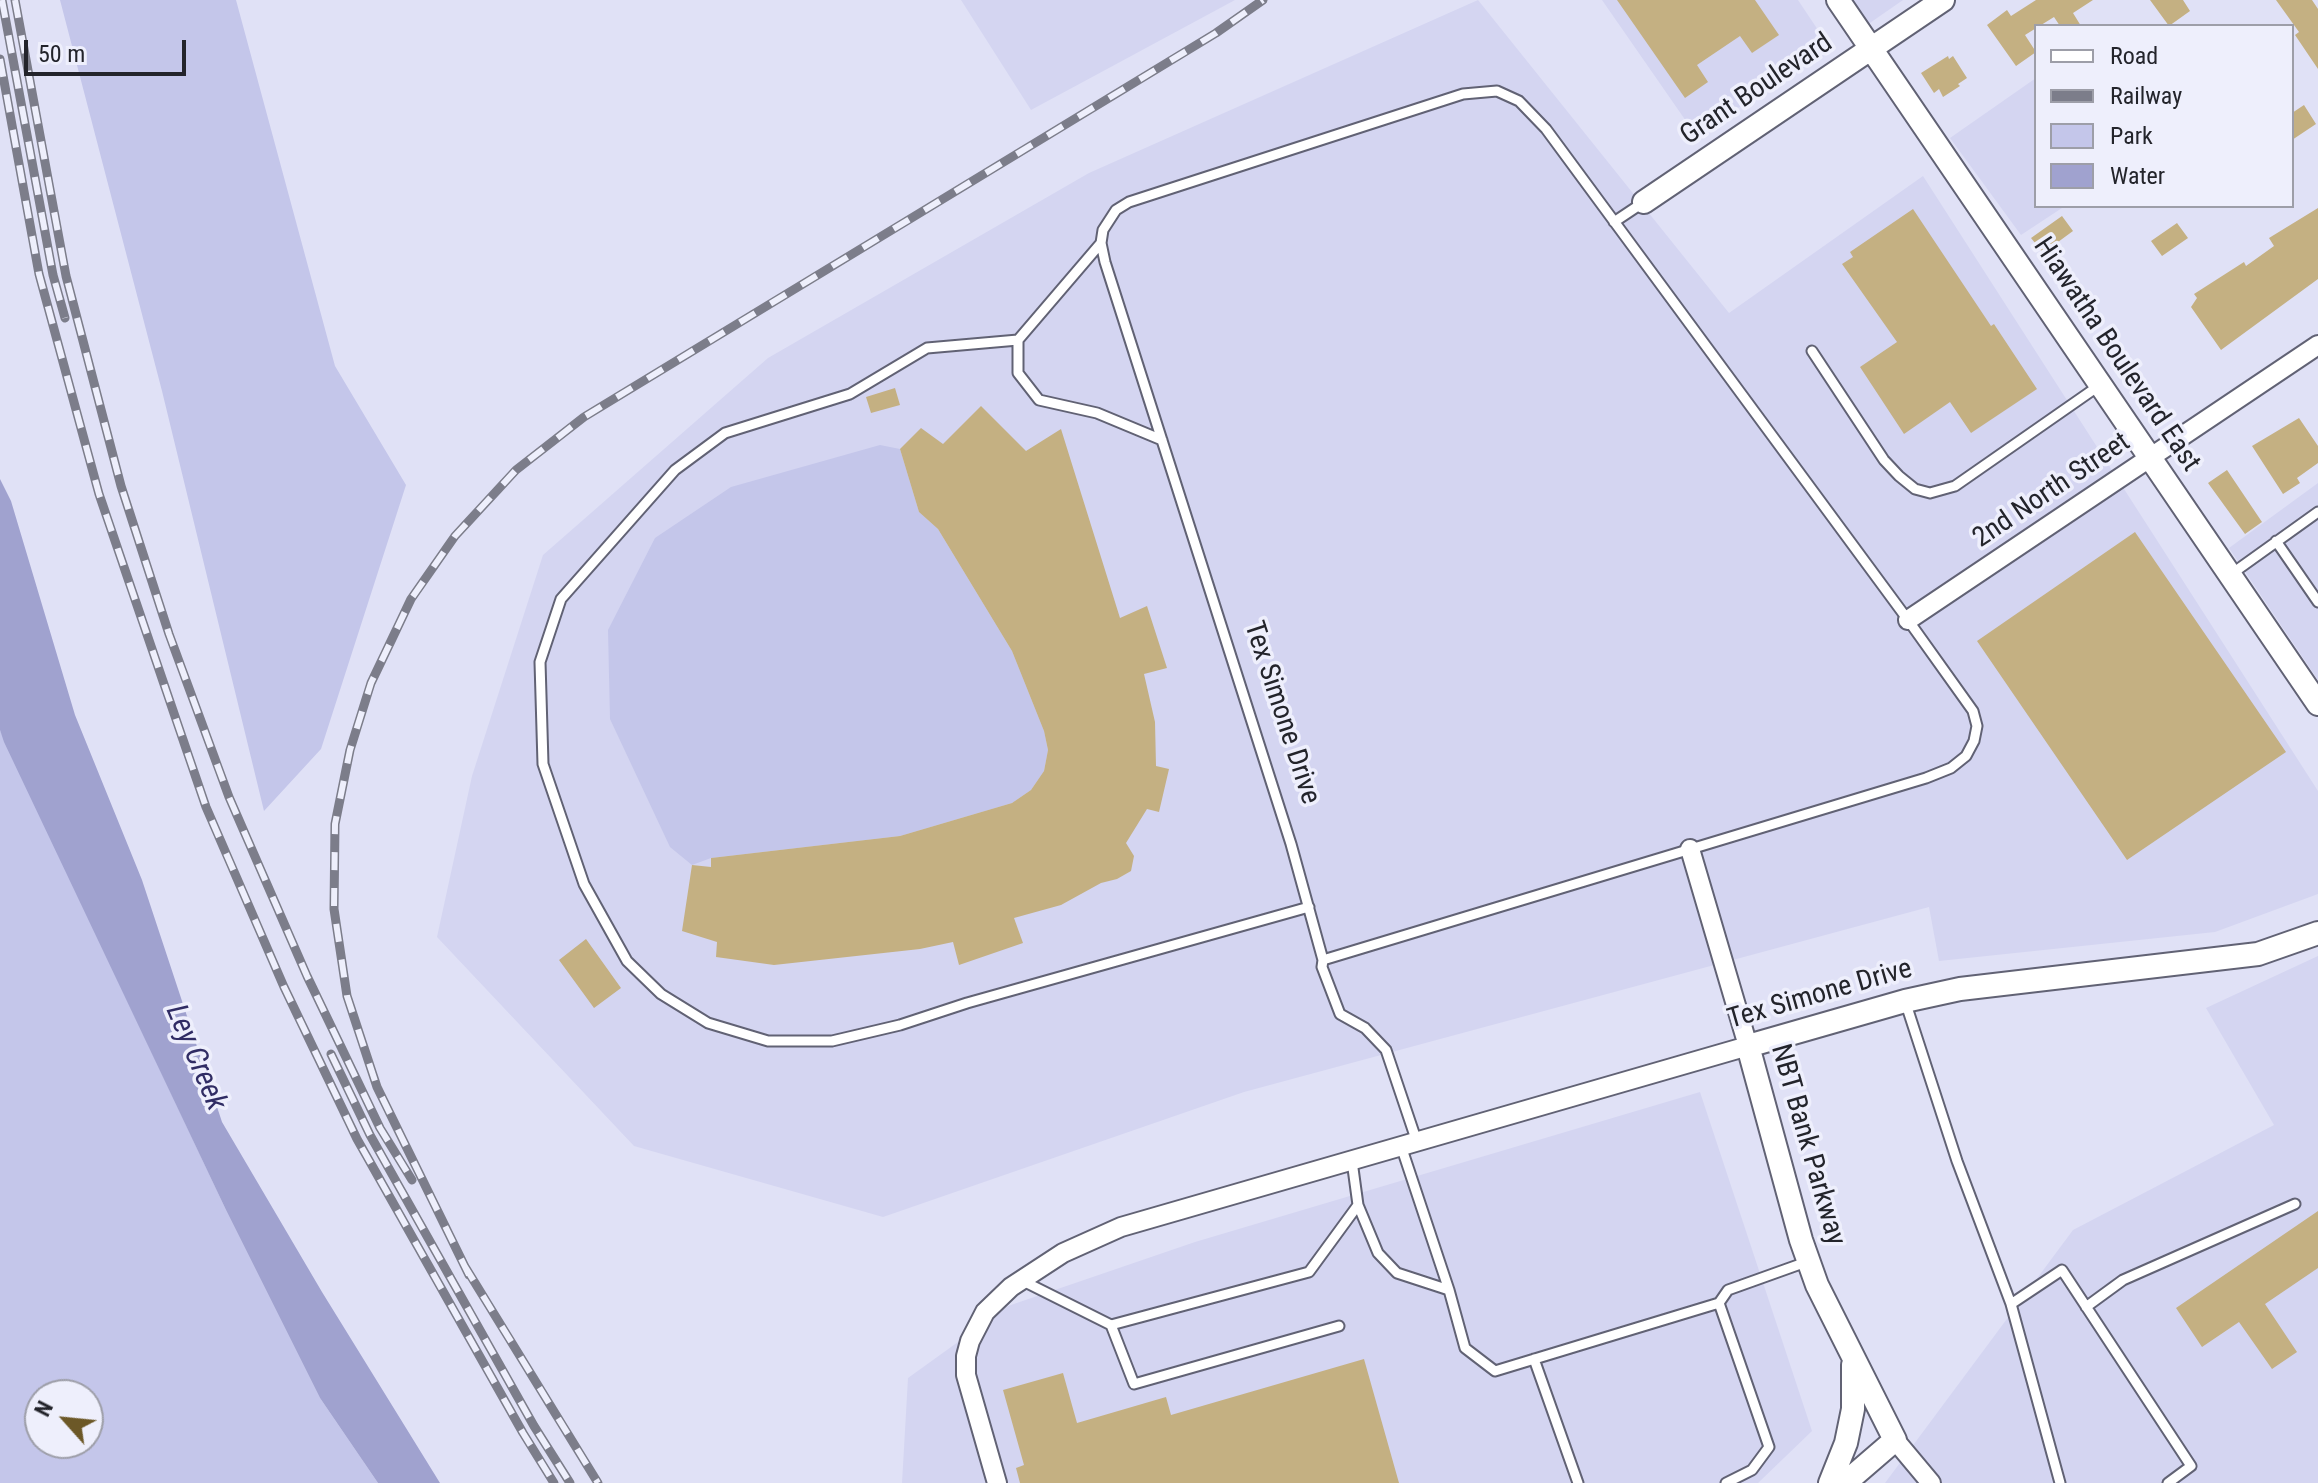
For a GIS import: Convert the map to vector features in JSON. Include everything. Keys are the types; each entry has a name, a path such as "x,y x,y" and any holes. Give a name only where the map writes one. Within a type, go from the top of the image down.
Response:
{"street":[{"name":"Hiawatha Boulevard East","path":"1838,0 2318,704"},
{"name":"Grant Boulevard","path":"1644,202 1943,0"},
{"name":"2nd North Street","path":"1908,620 2318,345"},
{"name":"NBT Bank Parkway","path":"1690,849 1817,1285 1895,1440"},
{"name":"Tex Simone Drive","path":"997,1483 966,1375 970,1341 985,1312 1011,1287 1063,1253 1121,1227 1905,1001 1960,989 2258,954 2318,933"},
{"name":"NBT Bank Parkway","path":"1830,1483 1846,1443 1853,1409 1853,1360"},
{"path":"1845,1483 1895,1440 1931,1483"}],"lane":[{"path":"1162,440 1097,413 1039,400 1018,373 1018,340 1101,243 1103,230 1116,210 1129,202 1463,94 1497,91 1519,101 1546,129 1973,711 1977,726 1966,756 1951,768 1926,778 1323,960"},
{"path":"1614,222 1644,202"},
{"name":"Tex Simone Drive","path":"1101,243 1309,907 1323,960 1322,967 1340,1014 1365,1028 1386,1050 1465,1348 1495,1371 1534,1359"},
{"path":"1018,340 927,348 850,394 725,433 675,470 561,599 540,662 543,764 584,884 627,961 661,994 708,1023 768,1041 832,1041 900,1025 1309,907"},
{"path":"1812,351 1884,460 1915,489 1930,493 1955,486 2100,385"},
{"path":"2230,575 2318,512"},
{"path":"2276,541 2318,602"},
{"path":"1905,1001 1957,1161 2011,1304 2060,1483"},
{"path":"1352,1161 1358,1205 1378,1253 1397,1273 1449,1290"},
{"path":"2086,1307 2123,1280 2295,1204"},
{"path":"1021,1280 1111,1325 1309,1272 1358,1205"},
{"path":"1578,1483 1534,1359 1719,1303 1728,1290 1809,1261"},
{"path":"2011,1304 2062,1270 2191,1466 2168,1483"},
{"path":"1719,1303 1769,1447 1752,1470 1726,1483"},
{"path":"1111,1325 1134,1384 1339,1326"}],"shaded area":[{"path":"961,0 1235,0 1031,110"},
{"path":"1478,0 1729,313 1923,176 2318,791 2318,894 2215,932 1939,961 1929,907 1244,1092 883,1217 634,1146 437,937 472,776 543,555 768,358 1089,173"},
{"path":"1602,0 1798,0 1832,51 1695,134"},
{"path":"1851,0 1903,0 1867,25"},
{"path":"2034,79 2034,208 2062,208 2021,235 1950,138"},
{"path":"2318,483 2318,680 2229,548"},
{"path":"2318,956 2318,1483 1885,1483 2073,1230 2274,1125 2206,1008"},
{"path":"1700,1092 1812,1431 1758,1483 902,1483 908,1378 1008,1306 1195,1242"}],"green space":[{"path":"60,0 236,0 335,366 406,485 321,749 264,811 162,391"},
{"path":"880,445 900,449 919,512 938,529 1012,651 1044,731 1048,750 1044,771 1031,790 1012,803 900,836 711,858 692,865 670,847 610,719 608,630 655,538 731,487"},
{"path":"0,730 226,1210 320,1398 378,1483 0,1483"}],"water":[{"name":"Ley Creek","path":"0,479 11,501 75,715 142,880 222,1122 440,1483 378,1483 320,1398 226,1210 4,742 0,730"}],"building":[{"path":"1617,0 1755,0 1779,35 1752,53 1740,36 1697,65 1708,82 1685,98"},
{"path":"2036,0 2093,0 2073,13 2080,24 2059,24 2054,17 2043,24 2034,24 2034,29 2025,35 2034,53 2016,66 1987,25 2007,10 2011,16"},
{"path":"2150,0 2183,0 2190,11 2168,24"},
{"path":"2276,0 2312,0 2318,9 2318,69 2295,35 2299,32"},
{"path":"1948,56 1949,59 1953,56 1967,78 1943,97 1939,89 1934,93 1921,73"},
{"path":"2304,105 2316,124 2294,139 2294,112"},
{"path":"2318,208 2318,279 2221,350 2191,307 2197,298 2194,294 2244,262 2246,266 2274,246 2269,238"},
{"path":"1913,209 2037,389 1971,433 1950,402 1904,434 1860,367 1897,342 1842,264 1853,257 1850,252"},
{"path":"2062,216 2073,231 2043,253 2031,238"},
{"path":"2177,223 2188,238 2162,256 2151,241"},
{"path":"895,388 900,405 871,413 866,397"},
{"path":"981,406 1026,451 1061,429 1120,618 1147,606 1167,668 1144,674 1155,722 1156,766 1169,769 1159,812 1147,809 1126,843 1134,856 1131,871 1061,905 1014,918 1023,943 959,965 953,942 920,949 774,965 716,957 717,942 682,931 692,865 711,867 711,858 900,836 1012,803 1031,790 1044,771 1048,750 1044,731 1012,651 938,529 919,512 900,449 921,428 943,444"},
{"path":"2299,418 2318,446 2318,463 2297,478 2300,483 2283,494 2252,446"},
{"path":"2227,470 2262,522 2245,534 2208,483"},
{"path":"2135,532 2286,752 2127,860 1977,641"},
{"path":"586,939 621,988 594,1008 559,960"},
{"path":"2318,1211 2318,1268 2265,1304 2297,1352 2272,1369 2239,1322 2202,1347 2176,1308"},
{"path":"1364,1359 1399,1483 1020,1483 1016,1468 1024,1465 1003,1390 1063,1373 1077,1423 1166,1397 1171,1415"}],"railway":[{"path":"2,0 53,275 65,318"},
{"path":"15,0 66,276 121,486 169,634 229,797 307,976 380,1128 412,1180"},
{"path":"469,1275 377,1087 347,996 334,909 335,824 350,750 371,683 411,599 455,536 516,470 584,417 1216,33 1263,0"},
{"path":"0,59 39,274 99,494 206,807 284,987 357,1139 554,1483"},
{"path":"331,1054 370,1135 534,1426 570,1483"},
{"path":"464,1265 598,1483"}]}
